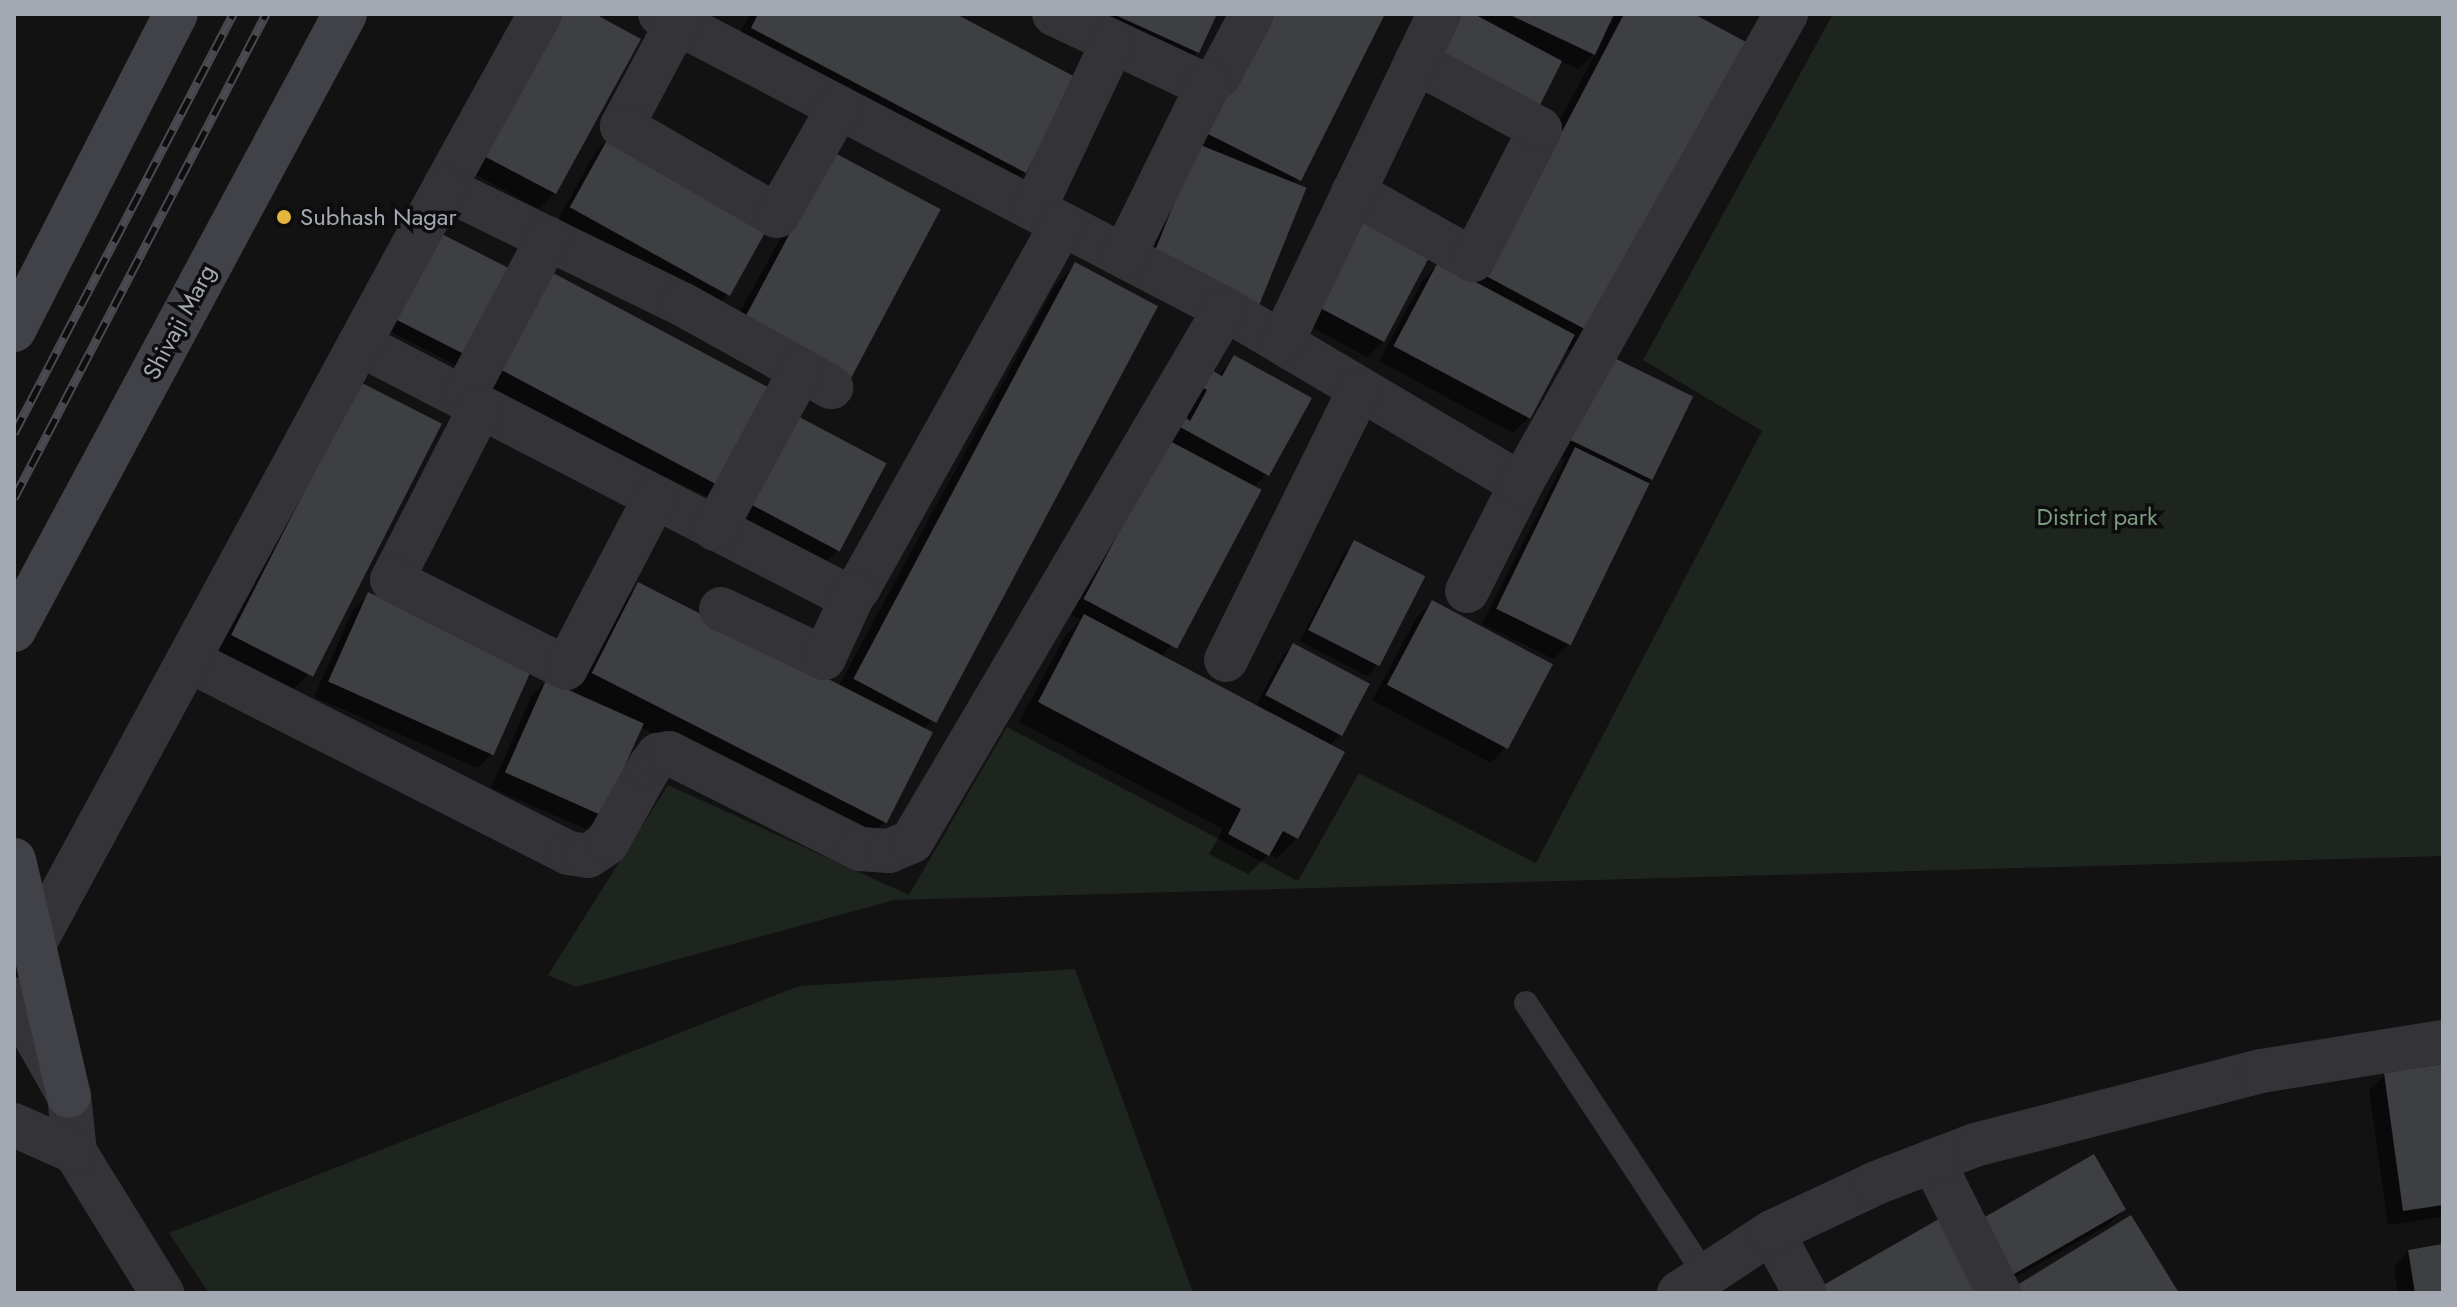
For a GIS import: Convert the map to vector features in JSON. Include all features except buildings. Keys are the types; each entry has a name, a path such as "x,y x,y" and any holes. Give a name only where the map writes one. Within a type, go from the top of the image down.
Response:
{"main road":[{"path":"14,330 176,14"},
{"name":"Shivaji Marg","path":"14,630 345,14"},
{"path":"14,860 32,948 69,1096"}],"street":[{"path":"32,948 540,14"},
{"path":"1124,256 1209,83 1219,76 1252,14"},
{"path":"1282,342 1439,14"},
{"path":"1467,591 1521,484 1786,14"},
{"path":"1069,17 1198,84 1209,83"},
{"path":"839,107 777,216 622,126 668,18 839,107 1048,216 1225,309 1521,484"},
{"path":"721,609 824,658 854,593 1048,216 1113,42"},
{"path":"1353,192 1473,260 1540,129 1416,62"},
{"path":"444,188 682,304 816,379 715,529"},
{"path":"548,238 392,580 566,668 655,498"},
{"path":"188,660 569,853 588,856 607,843 650,766 658,755 669,753 860,849 889,851 912,841 1225,309"},
{"path":"359,344 842,595 849,597 854,593"},
{"path":"1226,660 1360,389"},
{"path":"14,999 69,1096 75,1152 162,1293"},
{"path":"1693,1284 1772,1232 1876,1183 1975,1145 2261,1071 2443,1042"},
{"path":"15,1126 75,1152"},
{"path":"1933,1161 1999,1293"},
{"path":"1772,1232 1805,1293"}],"lane":[{"path":"1526,1003 1693,1284"}],"green space":[{"name":"District park","path":"1833,14 2443,14 2443,856 894,900 576,987 548,975 668,785 909,895 1007,727 1298,881 1359,773 1536,863 1762,431 1643,360"},
{"path":"1075,969 1193,1293 209,1293 169,1233 799,986"}],"railway":[{"path":"14,433 233,14"},
{"path":"14,498 266,14"}],"place":[{"name":"Subhash Nagar","path":"284,217"}]}
